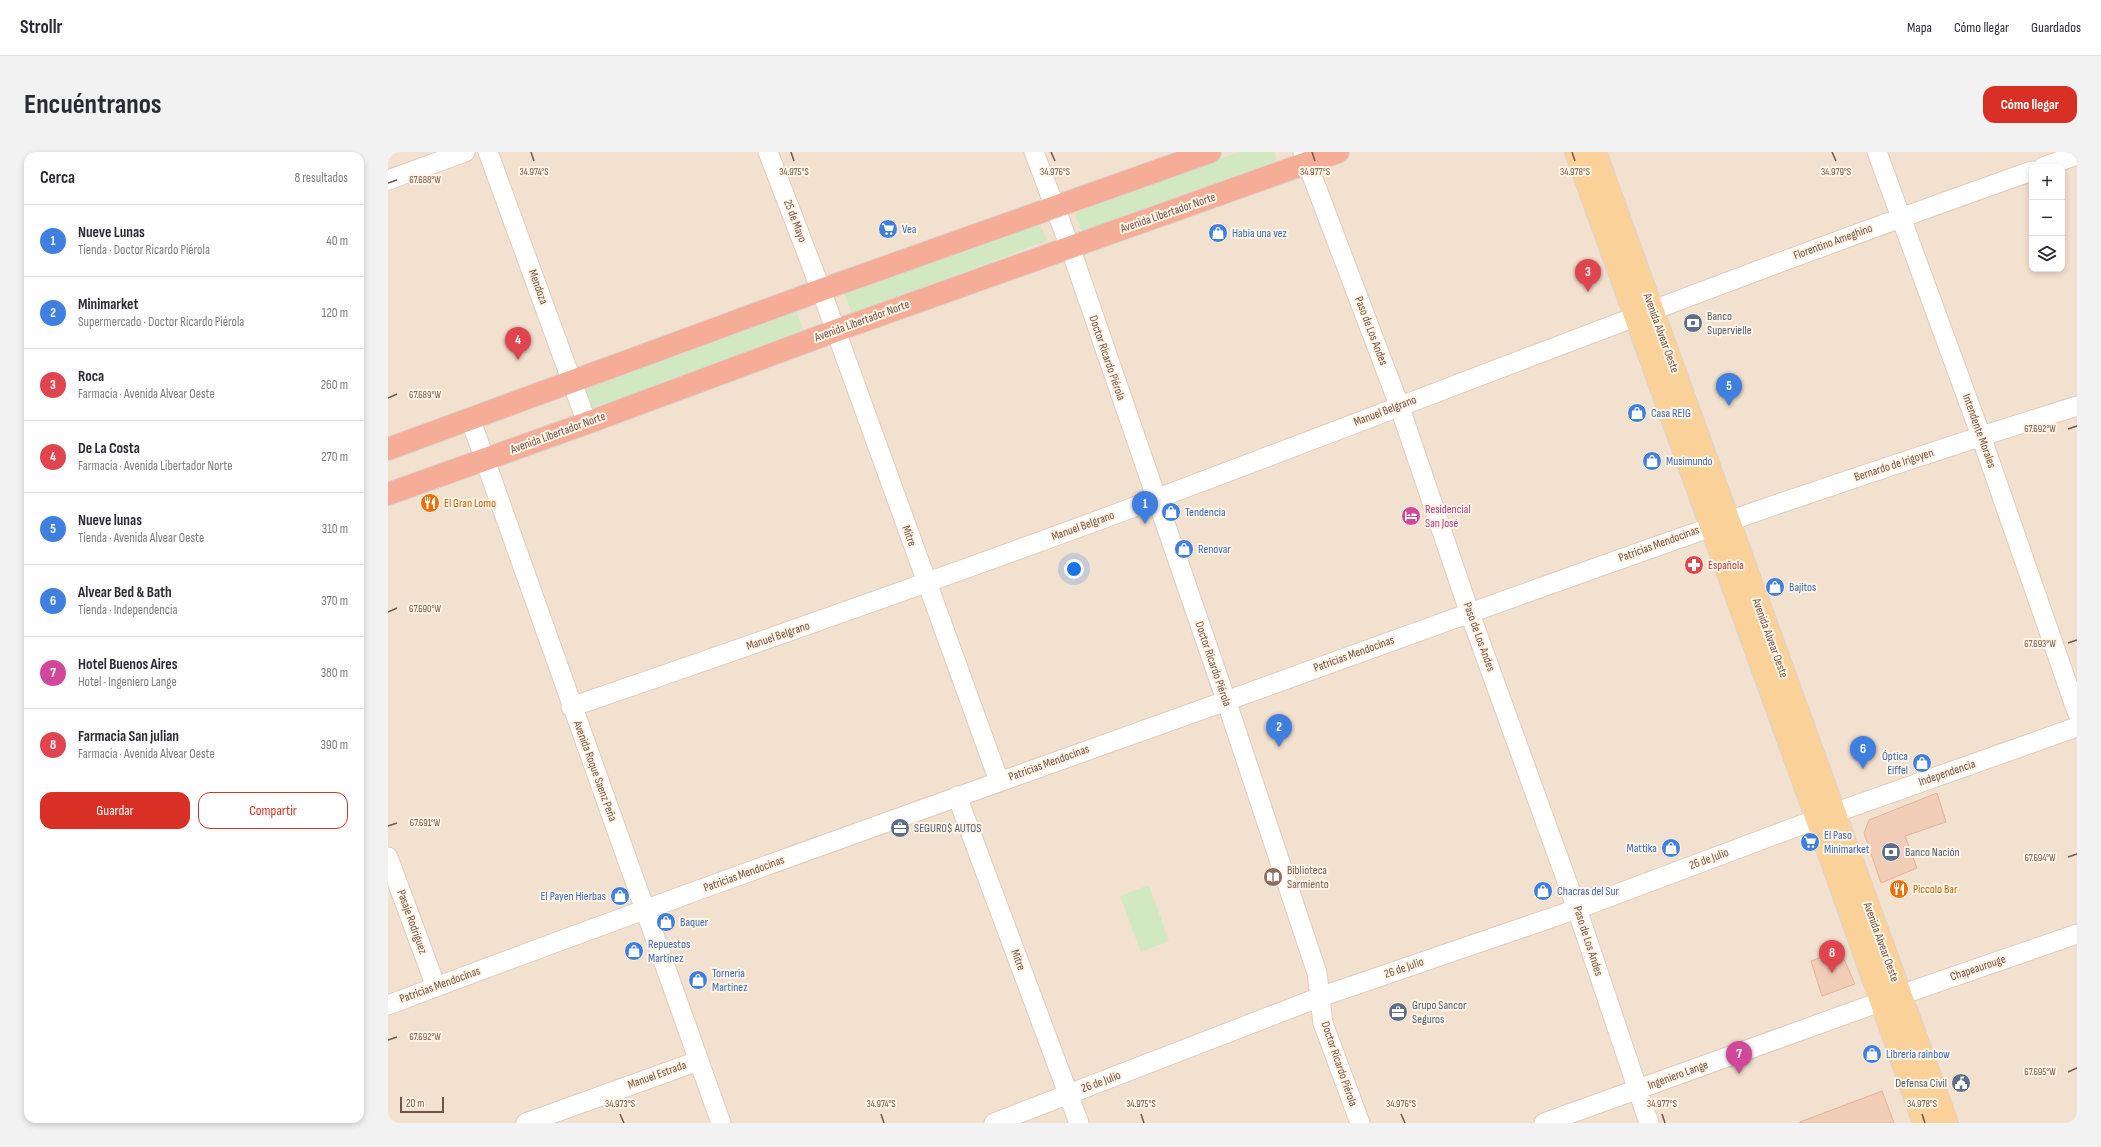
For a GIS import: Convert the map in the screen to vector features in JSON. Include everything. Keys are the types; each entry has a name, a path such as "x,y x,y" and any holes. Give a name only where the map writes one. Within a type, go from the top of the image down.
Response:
{"highway":[{"path":"388,449 821,290 1210,152"},
{"name":"Avenida Libertador Norte","path":"388,494 1070,247 1306,158 1338,152"}],"main road":[{"name":"Avenida Alvear Oeste","path":"1576,152 1643,313 1825,816 1890,999 1924,1123"},
{"name":"Avenida Alvear Oeste","path":"1595,152 1643,313"},
{"name":"Avenida Alvear Oeste","path":"1890,999 1947,1123"}],"street":[{"path":"388,180 465,152"},
{"name":"Mendoza","path":"488,152 587,423"},
{"name":"25 de Mayo","path":"768,152 821,290"},
{"name":"Doctor Ricardo Piérola","path":"1034,152 1070,247 1226,700 1317,973 1323,1023 1360,1123"},
{"name":"Intendente Morales","path":"1877,152 1981,436 2077,712"},
{"path":"2052,164 2077,155"},
{"name":"Paso de Los Andes","path":"1306,158 1400,405 1470,612 1577,909 1649,1123"},
{"name":"Florentino Ameghino","path":"1643,313 1901,217 2029,172"},
{"name":"Mitre","path":"821,290 999,781"},
{"name":"Manuel Belgrano","path":"571,707 927,584 1156,499 1643,313"},
{"name":"Bernardo de Irigoyen","path":"1719,523 1981,436 2077,406"},
{"name":"Avenida Roque Saenz Peña","path":"470,418 571,707 721,1123"},
{"name":"Patricias Mendocinas","path":"388,1004 957,796 1719,523"},
{"name":"Independencia","path":"1825,816 2077,726"},
{"name":"Mitre","path":"957,796 1079,1123"},
{"name":"26 de Julio","path":"994,1123 1320,997 1577,909 1825,816"},
{"name":"Pasaje Rodriguez","path":"388,857 436,987"},
{"name":"Chapeaurouge","path":"1890,999 2077,934"},
{"name":"Ingeniero Lange","path":"1544,1123 1890,999"},
{"name":"Manuel Estrada","path":"526,1123 698,1060"}],"shaded area":[{"path":"388,152 2077,152 2077,1123 388,1123"}],"green space":[{"path":"1238,152 1274,152 1278,161 1082,233 1075,213"},
{"path":"1039,221 1047,241 852,314 844,293"},
{"path":"796,311 805,332 592,409 584,388"},
{"path":"1149,885 1169,941 1141,952 1120,896"}],"building":[{"name":"Banco Nación","path":"1937,793 1946,822 1905,836 1917,868 1881,883 1864,833 1869,820"},
{"path":"1840,950 1855,984 1822,996 1811,961"},
{"path":"1882,1091 1894,1123 1800,1123 1800,1122"}],"place":[{"name":"Vea","path":"888,229"},
{"name":"Habia una vez","path":"1218,233"},
{"name":"Roca","path":"1588,292"},
{"name":"Banco Supervielle","path":"1693,323"},
{"name":"De La Costa","path":"518,360"},
{"name":"Nueve lunas","path":"1729,406"},
{"name":"Casa REIG","path":"1637,413"},
{"name":"Musimundo","path":"1652,461"},
{"name":"El Gran Lomo","path":"430,503"},
{"name":"Tendencia","path":"1171,512"},
{"name":"Residencial San José","path":"1411,516"},
{"name":"Nueve Lunas","path":"1145,524"},
{"name":"Renovar","path":"1184,549"},
{"name":"Española","path":"1694,565"},
{"name":"Bajitos","path":"1775,587"},
{"name":"Minimarket","path":"1279,747"},
{"name":"Óptica Eiffel","path":"1922,763"},
{"name":"Alvear Bed & Bath","path":"1863,769"},
{"name":"SEGUR0$ AUTOS","path":"900,828"},
{"name":"El Paso Minimarket","path":"1810,842"},
{"name":"Mattika","path":"1671,848"},
{"name":"Banco Nación","path":"1891,852"},
{"name":"Biblioteca Sarmiento","path":"1273,877"},
{"name":"Piccolo Bar","path":"1899,889"},
{"name":"Chacras del Sur","path":"1543,891"},
{"name":"El Payen Hierbas","path":"620,896"},
{"name":"Baquer","path":"666,922"},
{"name":"Repuestos Martinez","path":"634,951"},
{"name":"Farmacia San julian","path":"1832,973"},
{"name":"Torneria Martinez","path":"698,980"},
{"name":"Grupo Sancor Seguros","path":"1398,1012"},
{"name":"Librería rainbow","path":"1872,1054"},
{"name":"Hotel Buenos Aires","path":"1739,1074"},
{"name":"Defensa Civil","path":"1961,1083"}]}
